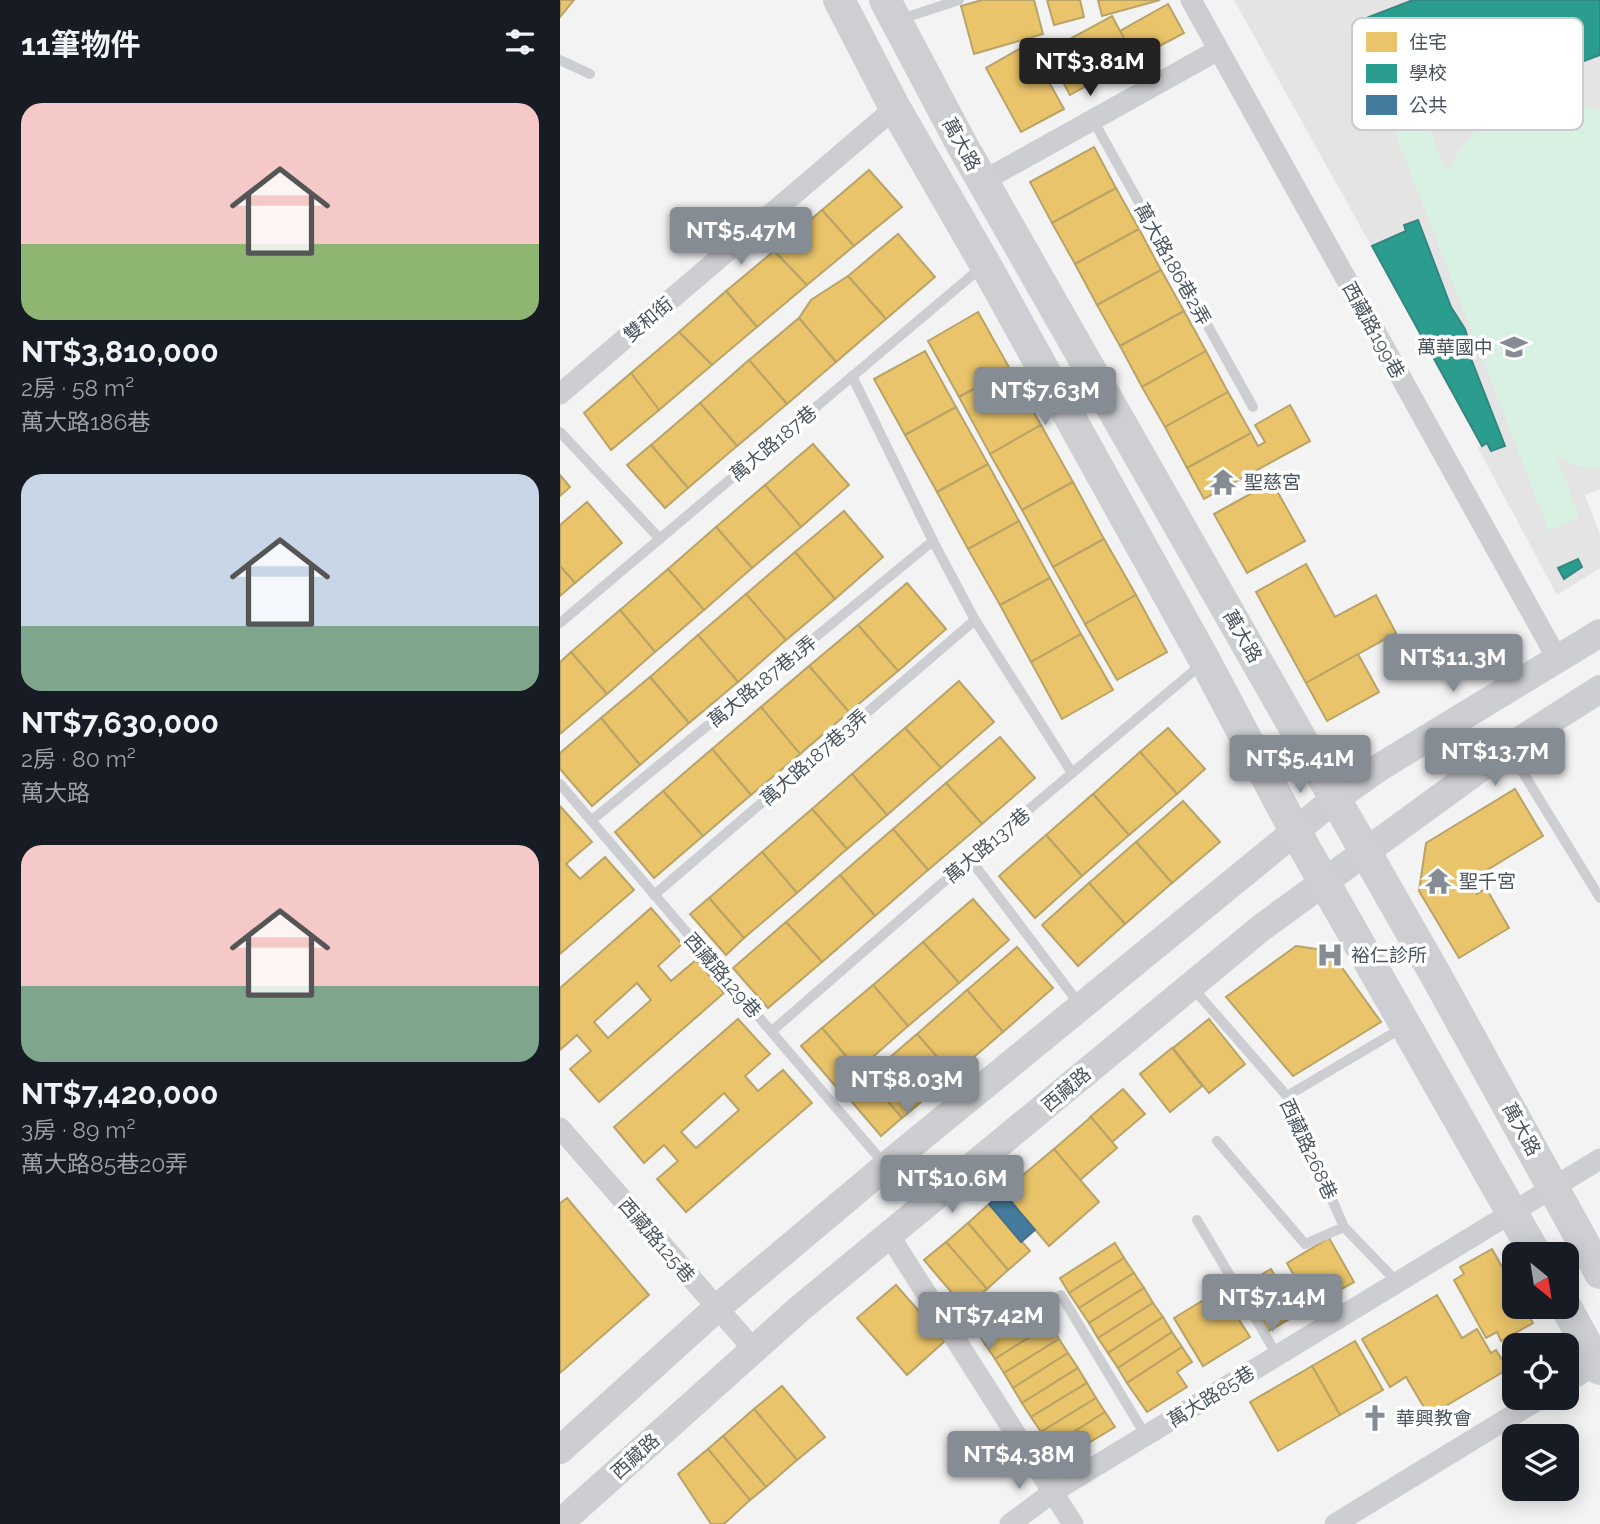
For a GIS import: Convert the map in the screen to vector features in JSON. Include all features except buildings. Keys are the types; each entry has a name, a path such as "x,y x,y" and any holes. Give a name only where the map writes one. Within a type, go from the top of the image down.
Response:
{"main road":[{"name":"萬大路","path":"839,0 895,108 985,264 1205,661 1295,831 1529,1242"},
{"name":"萬大路","path":"890,10 983,181 1598,1265"},
{"path":"1573,1320 1599,1366"}],"street":[{"name":"西藏路199巷","path":"1191,0 1558,660"},
{"path":"983,181 1218,50"},
{"name":"雙和街","path":"560,394 895,108"},
{"path":"560,1450 716,1308 1295,831 1380,767 1600,633"},
{"name":"西藏路","path":"560,1523 798,1310 1261,928 1508,748 1600,689"},
{"name":"西藏路125巷","path":"560,1128 755,1351"},
{"name":"萬大路85巷","path":"1010,1524 1053,1492 1600,1159"},
{"path":"889,1235 1073,1524"},
{"path":"1579,1376 1599,1366"},
{"path":"1335,1524 1521,1410"}],"lane":[{"path":"890,10 959,0"},
{"path":"560,60 590,74"},
{"name":"萬大路186巷2弄","path":"1093,120 1253,407"},
{"name":"萬大路187巷","path":"560,623 985,264"},
{"path":"852,376 975,620 1072,773"},
{"path":"560,432 660,539"},
{"name":"萬大路187巷1弄","path":"592,820 933,541"},
{"name":"萬大路187巷3弄","path":"654,895 975,620"},
{"name":"萬大路137巷","path":"772,1031 970,859 1205,661"},
{"path":"1508,748 1600,898"},
{"name":"西藏路129巷","path":"560,784 886,1166"},
{"path":"970,859 1080,1006"},
{"name":"西藏路268巷","path":"1191,986 1287,1096 1344,1227 1396,1282"},
{"path":"1287,1096 1406,1026"},
{"path":"1217,1141 1305,1244 1344,1227"},
{"path":"1196,1220 1277,1355"},
{"path":"1061,1295 1146,1436"}],"shaded area":[{"name":"萬華國中","path":"1234,0 1600,0 1600,489 1585,495 1600,534 1600,568 1557,595 1478,448 1482,445"}],"green space":[{"path":"1583,105 1600,111 1600,469 1578,466 1557,457 1579,517 1549,531 1394,130 1430,130 1447,173 1466,142 1478,130 1583,130"}],"place":[{"name":"萬華國中","path":"1514,347"},
{"name":"聖慈宮","path":"1223,482"},
{"name":"聖千宮","path":"1438,881"},
{"name":"裕仁診所","path":"1330,955"},
{"name":"華興教會","path":"1375,1418"}]}
